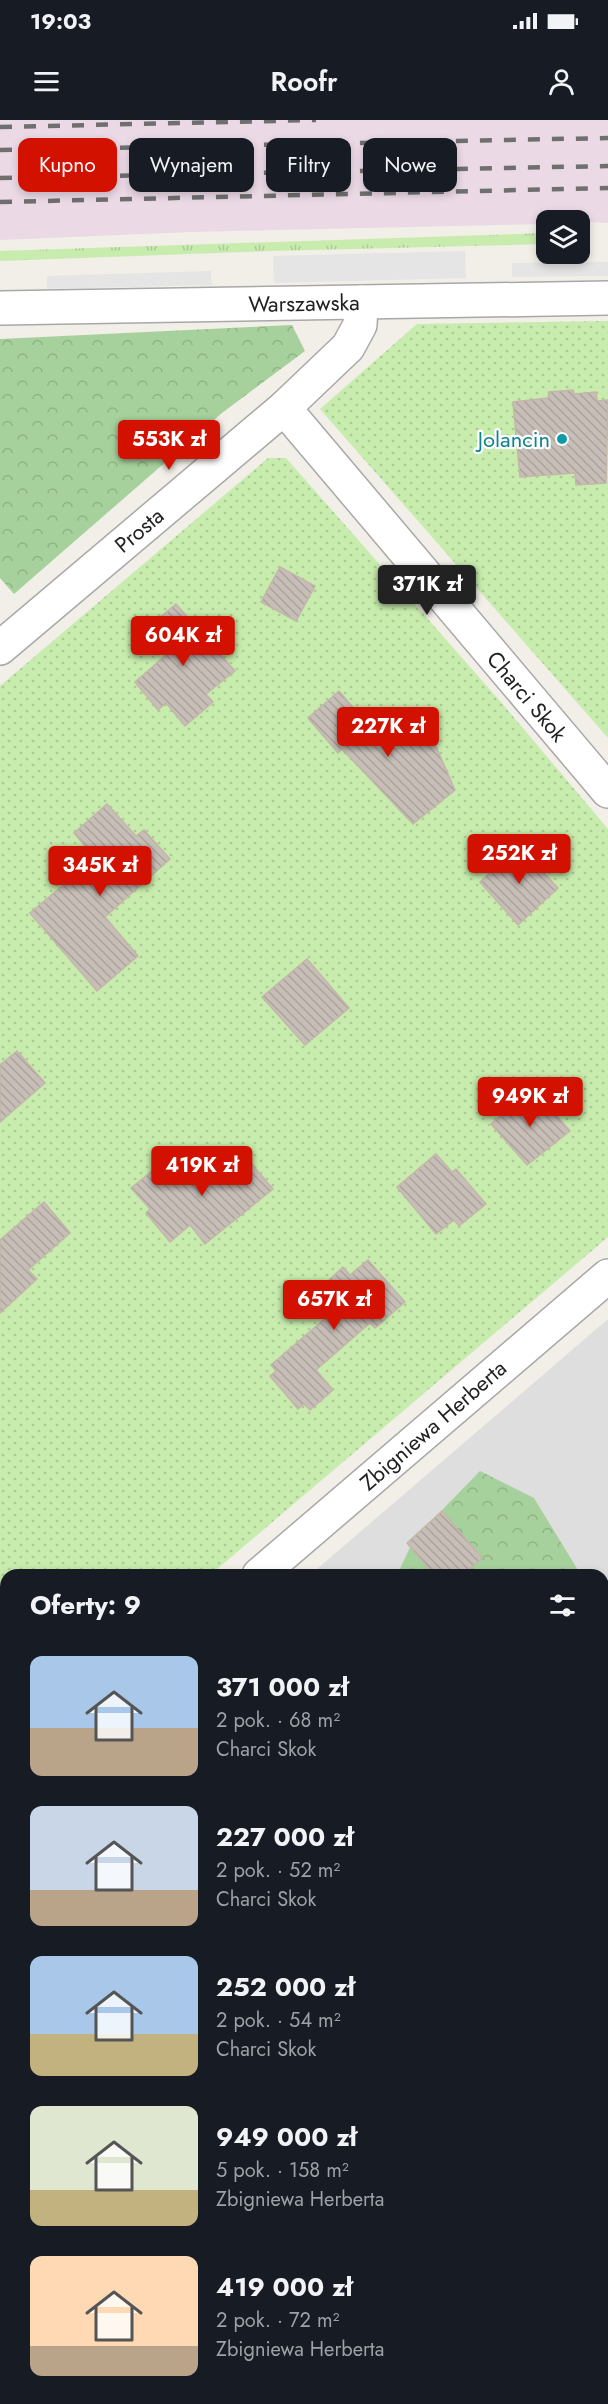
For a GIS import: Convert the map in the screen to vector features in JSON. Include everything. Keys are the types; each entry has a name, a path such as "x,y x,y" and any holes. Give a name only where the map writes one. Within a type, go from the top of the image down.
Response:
{"street":[{"name":"Warszawska","path":"0,308 608,298"},
{"name":"Prosta","path":"0,648 284,408 348,347 360,325 361,302"},
{"name":"Charci Skok","path":"284,408 608,791"},
{"name":"Zbigniewa Herberta","path":"266,1569 608,1276"}],"shaded area":[{"path":"0,120 608,120 608,223 590,222 590,210 536,210 536,224 191,232 0,240"},
{"path":"465,251 466,278 274,283 273,256"},
{"path":"590,262 608,262 608,276 512,277 512,263 590,264"},
{"path":"211,271 212,285 47,289 47,276"},
{"path":"608,1319 608,1569 317,1569"}],"green space":[{"path":"536,233 536,244 0,261 0,251"},
{"path":"608,321 608,738 320,409 417,324"},
{"path":"292,325 305,351 222,413 14,594 0,578 0,339"},
{"path":"268,458 286,458 500,701 608,829 608,1237 217,1569 0,1569 0,686"},
{"path":"480,1471 534,1498 577,1569 400,1569 414,1539"}],"building":[{"name":"Jolancin","path":"573,390 574,394 596,392 597,401 608,400 606,483 576,485 575,473 520,477 513,402 548,398 549,392"},
{"path":"280,567 315,586 296,621 261,602"},
{"path":"176,604 235,671 206,694 213,702 185,726 166,703 158,710 135,682 167,654 146,629"},
{"path":"339,691 387,747 407,730 410,733 420,725 434,742 455,790 413,824 342,749 338,753 308,718"},
{"path":"107,804 136,836 144,830 170,859 105,917 138,956 97,991 30,913 95,858 74,833"},
{"path":"519,846 558,888 518,925 480,882"},
{"path":"307,959 349,1008 305,1045 262,997"},
{"path":"17,1051 45,1083 0,1122 0,1065"},
{"path":"535,1091 570,1131 527,1165 491,1124 512,1105 515,1108"},
{"path":"238,1148 273,1189 205,1244 190,1225 170,1242 146,1213 150,1209 131,1188 163,1162 176,1176 201,1179"},
{"path":"436,1154 452,1172 456,1169 486,1204 459,1226 454,1220 436,1234 397,1187"},
{"path":"44,1202 70,1233 28,1270 37,1279 0,1313 0,1240"},
{"path":"368,1260 405,1302 375,1328 370,1323 316,1370 333,1390 310,1410 304,1404 298,1409 270,1376 276,1371 271,1365 329,1315 312,1296 343,1267 350,1275"},
{"path":"442,1511 482,1558 469,1569 429,1569 407,1543"}],"railway":[{"path":"0,127 316,120"},
{"path":"0,150 608,138"},
{"path":"0,178 608,166"},
{"path":"0,202 608,188"}],"place":[{"name":"Jolancin","path":"562,439"}]}
